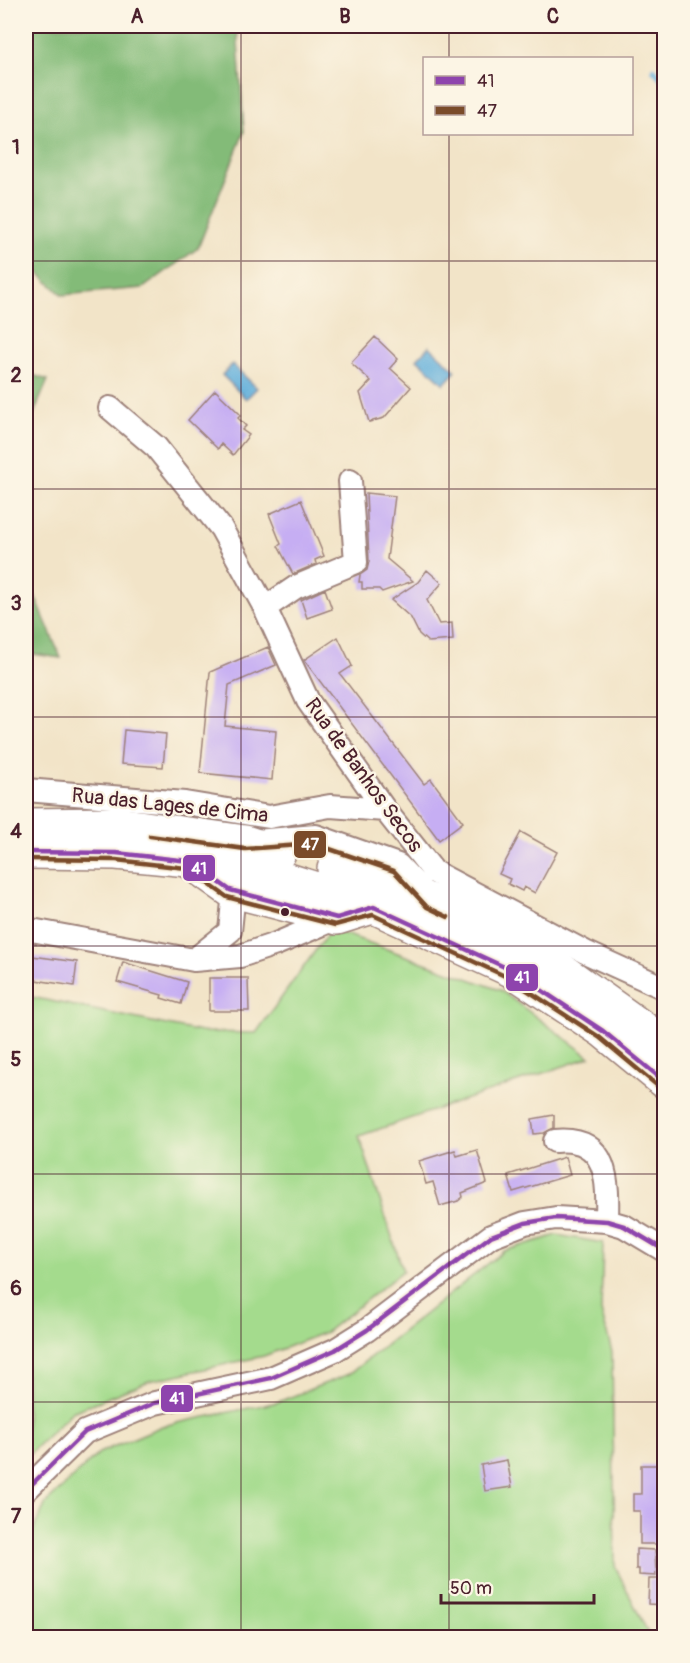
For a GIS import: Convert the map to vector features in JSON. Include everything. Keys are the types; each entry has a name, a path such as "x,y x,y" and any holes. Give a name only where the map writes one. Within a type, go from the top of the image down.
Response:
{"highway":[{"path":"26,825 117,824 245,843 432,901 525,944 664,1043"},
{"path":"26,852 116,853 240,865 374,907 511,970 603,1031 664,1081"},
{"path":"189,861 230,890 337,918 374,907"}],"street":[{"name":"Rua de Banhos Secos","path":"110,408 156,447 221,528 265,608 308,701 385,810 434,872 585,952 664,988"},
{"path":"265,608 296,587 356,562 350,481"},
{"name":"Rua das Lages de Cima","path":"26,790 185,803 269,817 330,806 385,810"},
{"path":"194,960 230,932 232,902 230,890"},
{"path":"26,929 194,960 240,956 276,944 337,918"},
{"path":"555,1141 573,1139 590,1148 600,1160 608,1184 607,1221"},
{"path":"26,1490 85,1432 155,1403 271,1378 335,1350 367,1330 491,1236 525,1223 556,1218 607,1221 624,1226 664,1250"}],"green space":[{"path":"26,26 237,26 244,132 198,248 143,288 62,295 26,261"},
{"path":"26,373 48,380 26,432"},
{"path":"26,575 61,658 26,653"},
{"path":"331,929 500,990 590,1057 359,1136 403,1271 326,1332 264,1356 149,1381 72,1412 26,1457 26,996 201,1032 256,1033"},
{"path":"557,1235 603,1243 601,1311 612,1352 615,1566 650,1637 26,1637 26,1546 46,1503 99,1453 162,1426 278,1402 349,1374 504,1251"}],"water":[{"path":"429,346 456,371 444,384 417,359"},
{"path":"232,364 257,388 246,399 222,375"}],"building":[{"path":"375,337 398,359 390,368 411,387 384,418 369,422 360,393 371,381 351,363"},
{"path":"215,390 241,415 238,418 246,426 242,430 249,435 233,455 221,444 218,449 188,420"},
{"path":"366,493 395,496 387,559 413,581 382,592 379,589 362,589 362,582 359,582 360,575 367,570 369,561"},
{"path":"301,500 324,556 315,560 316,564 293,574 278,546 281,544 269,514"},
{"path":"427,570 442,583 427,600 439,624 452,623 453,640 428,642 419,634 411,618 391,600 418,582"},
{"path":"325,589 332,609 307,618 301,600"},
{"path":"338,637 352,666 340,674 424,784 431,779 463,822 439,840 304,660"},
{"path":"268,647 276,665 229,685 225,726 276,731 272,780 200,773 210,672"},
{"path":"124,730 166,734 163,767 121,764"},
{"path":"521,832 557,852 535,893 524,887 522,891 508,884 510,879 499,874"},
{"path":"32,956 77,962 74,986 29,979"},
{"path":"123,962 187,982 181,1004 161,998 162,995 117,982"},
{"path":"209,978 248,978 249,1011 209,1011"},
{"path":"554,1115 554,1128 544,1133 534,1134 532,1119"},
{"path":"455,1150 457,1156 477,1150 487,1183 462,1193 463,1197 458,1201 440,1206 433,1182 426,1184 419,1161"},
{"path":"565,1157 570,1175 513,1192 508,1175"},
{"path":"507,1460 512,1487 485,1491 481,1465"},
{"path":"641,1465 664,1465 663,1532 659,1532 659,1544 640,1544 640,1511 633,1511 633,1494 641,1494"},
{"path":"636,1549 655,1550 656,1576 639,1575 639,1569 636,1569"},
{"path":"649,1579 664,1579 664,1605 648,1604"}],"waterway":[{"path":"654,70 664,81"}],"transit line":[{"name":"47","path":"150,836 245,849 315,844 394,871 427,907 448,917"},
{"name":"41","path":"26,852 116,853 189,861 230,890 337,918 374,907 511,970 603,1031 664,1081"},
{"name":"47","path":"26,859 116,860 186,868 227,897 335,925 373,915 507,977 599,1037 659,1087"},
{"name":"41","path":"26,1490 85,1432 155,1403 271,1378 335,1350 367,1330 491,1236 525,1223 556,1218 607,1221 624,1226 664,1250"}]}
